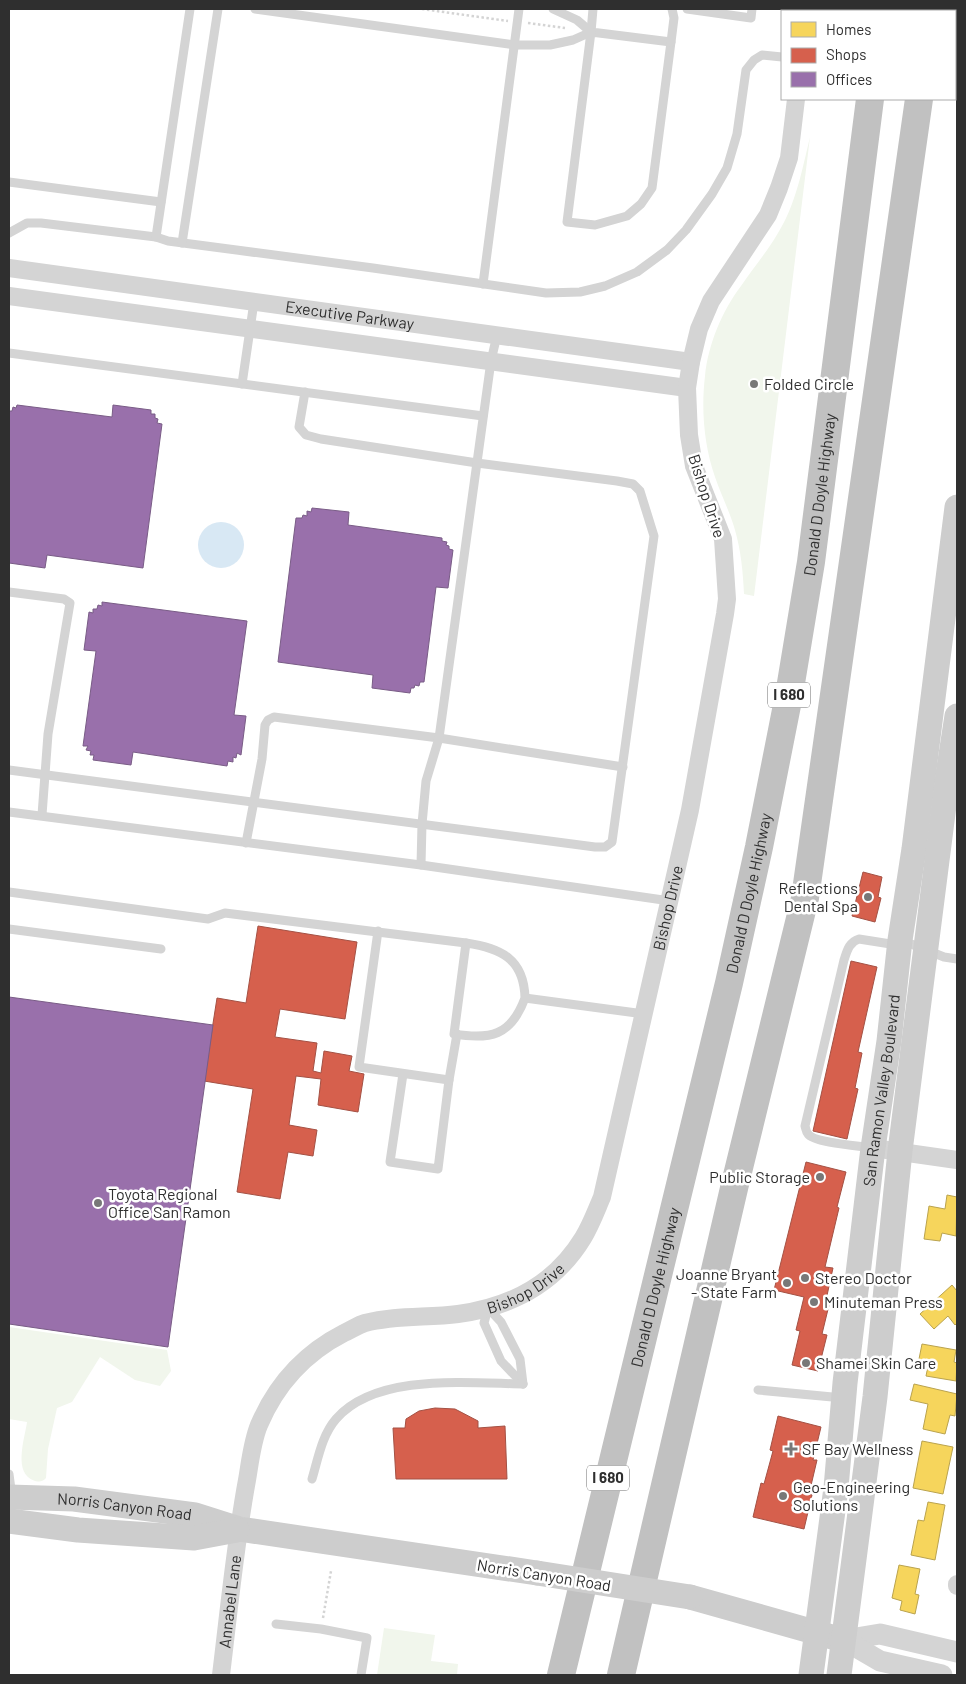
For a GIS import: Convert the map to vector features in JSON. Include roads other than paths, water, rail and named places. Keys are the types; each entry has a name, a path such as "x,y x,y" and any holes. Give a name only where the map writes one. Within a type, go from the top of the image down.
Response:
{"highway":[{"name":"Donald D Doyle Highway","path":"560,1675 729,983 759,847 789,695 811,562 870,100"},
{"name":"I 680","path":"621,1675 735,1184 805,898 919,100"}],"main road":[{"name":"San Ramon Valley Boulevard","path":"811,1675 836,1488 844,1398 872,1148 889,1041 957,507"},
{"name":"San Ramon Valley Boulevard","path":"839,1675 875,1397 900,1151 957,716"},
{"name":"Norris Canyon Road","path":"10,1497 78,1530 194,1538 239,1529 690,1597 844,1640"}],"street":[{"name":"Bishop Drive","path":"239,1529 258,1427 283,1382 301,1364 318,1350 363,1323 396,1317 458,1314 488,1308 519,1297 537,1287 570,1257 583,1238 602,1197 690,810 727,599 723,539 694,466 689,435 687,388 691,362 700,329 712,301 753,240 772,206 789,158 796,100"},
{"name":"Executive Parkway","path":"9,268 691,362"},
{"name":"Executive Parkway","path":"9,296 687,388"},
{"path":"872,1148 957,1160"},
{"name":"Annabel Lane","path":"221,1675 239,1529"},
{"name":"Norris Canyon Road","path":"844,1640 880,1634 957,1652"},
{"name":"Norris Canyon Road","path":"844,1640 880,1661 942,1675"}],"lane":[{"path":"156,237 190,9"},
{"path":"182,243 218,9"},
{"path":"255,9 515,45 550,45 573,40 591,32 671,42"},
{"path":"483,284 520,9"},
{"path":"553,9 577,20 591,32"},
{"path":"593,9 567,222 594,225 627,216 640,204 652,188 674,18 672,9"},
{"path":"687,9 751,18 752,9"},
{"path":"9,233 27,223 41,223 156,237 168,241 546,293 580,292 605,286 638,272 667,250 691,222 712,194 727,168 737,134 746,70 754,60 762,55 781,57"},
{"path":"9,182 161,202"},
{"path":"242,384 254,302"},
{"path":"421,865 426,780 439,738 483,416 496,335"},
{"path":"9,353 483,416"},
{"path":"9,770 595,847 606,847 612,842 654,536 640,491 634,484 617,481 477,463 321,439 306,435 299,427 305,392"},
{"path":"9,592 64,599 70,603 55,685 44,774 42,815"},
{"path":"246,843 255,803 265,725 268,720 274,717 439,738 623,767"},
{"path":"9,812 421,865 670,901"},
{"path":"9,892 208,918 225,912 378,931 466,943 488,946 508,958 521,976 524,986 524,998 516,1018 496,1034 483,1037 454,1034 466,943"},
{"path":"9,929 161,949"},
{"path":"378,931 360,1067 449,1080"},
{"path":"872,1148 838,1144 811,1137 805,1126 844,960 849,946 859,939 900,943 926,949 944,957 957,959"},
{"path":"524,998 644,1014"},
{"path":"403,1074 390,1162 438,1169 449,1080 457,1034"},
{"path":"488,1308 501,1322 520,1359 523,1384"},
{"path":"488,1308 484,1323 501,1361 523,1384"},
{"path":"312,1479 325,1436 337,1418 355,1404 379,1392 404,1386 447,1382 523,1384"},
{"path":"758,1390 844,1398"},
{"path":"276,1624 321,1629 367,1638 361,1675"}],"water":[{"path":"221,522 234,526 240,532 244,545 240,558 234,564 221,568 208,564 202,558 198,545 202,532 208,526"}],"place":[{"name":"Folded Circle","path":"754,384"},
{"name":"Reflections Dental Spa","path":"868,897"},
{"name":"Public Storage","path":"820,1177"},
{"name":"Toyota Regional Office San Ramon","path":"98,1203"},
{"name":"Stereo Doctor","path":"805,1278"},
{"name":"Joanne Bryant - State Farm","path":"787,1283"},
{"name":"Minuteman Press","path":"814,1302"},
{"name":"Shamei Skin Care","path":"806,1363"},
{"name":"SF Bay Wellness","path":"791,1449"},
{"name":"Geo-Engineering Solutions","path":"783,1496"}]}
